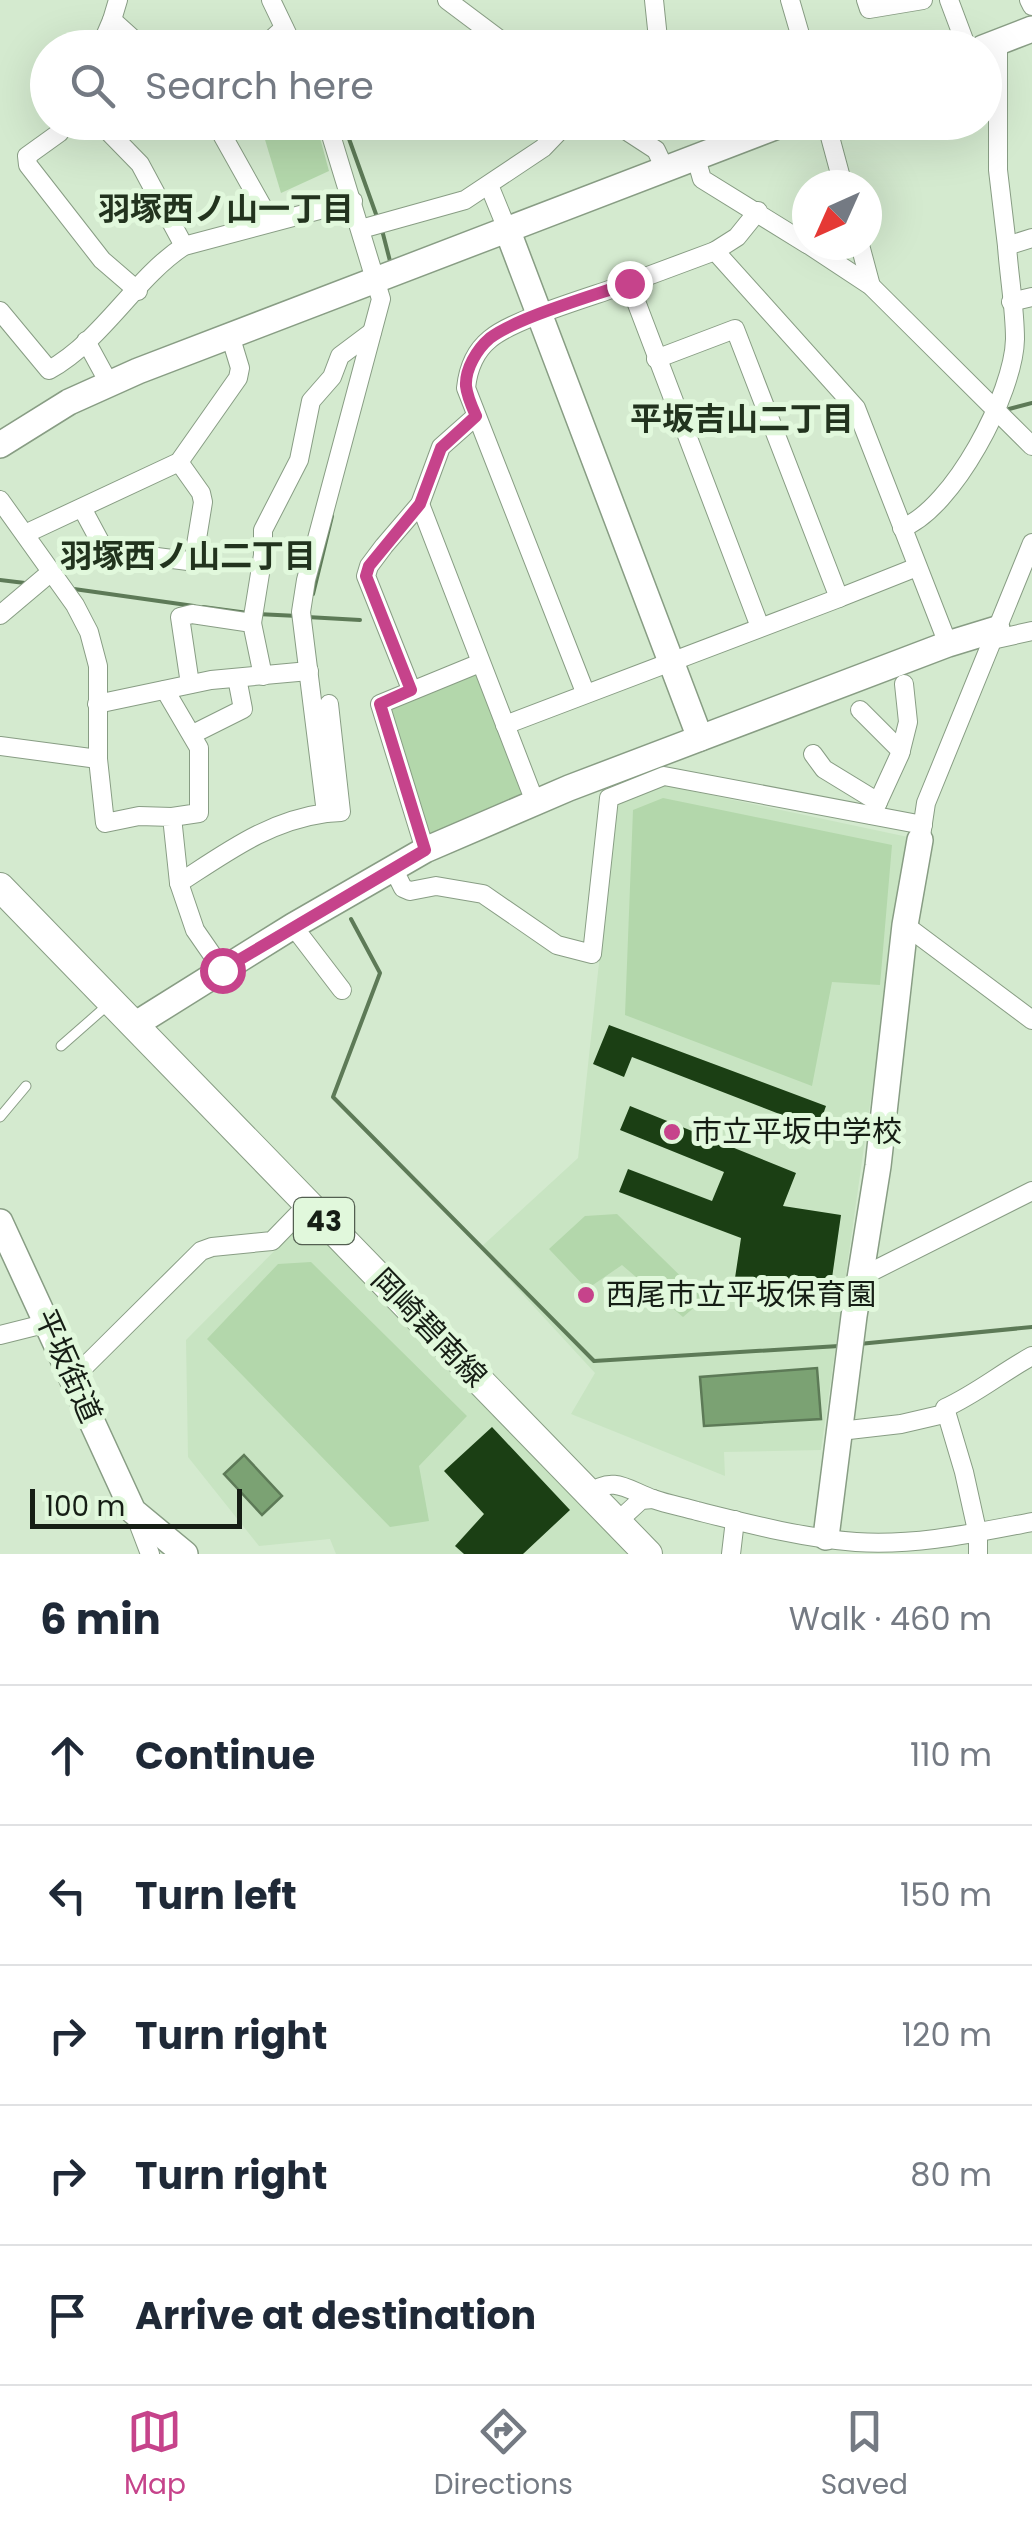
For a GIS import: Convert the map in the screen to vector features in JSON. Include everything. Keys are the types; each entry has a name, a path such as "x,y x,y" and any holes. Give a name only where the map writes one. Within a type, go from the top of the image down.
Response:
{"main road":[{"name":"岡崎碧南線","path":"0,887 648,1554"}],"street":[{"path":"108,30 118,0"},
{"path":"272,0 284,28"},
{"path":"448,0 487,30"},
{"path":"654,0 658,30"},
{"path":"790,0 799,30"},
{"path":"866,0 869,9 923,0"},
{"path":"948,0 960,30"},
{"path":"112,20 123,30"},
{"path":"1002,40 1032,29"},
{"path":"50,140 28,156 28,164 102,260 138,291"},
{"path":"118,140 150,179 184,246"},
{"path":"225,140 271,222"},
{"path":"179,883 271,826 330,813 323,714 309,671 301,612 306,580 381,299 333,140"},
{"path":"361,230 466,200 551,140"},
{"path":"648,140 666,169"},
{"path":"0,445 69,402 230,335 742,140"},
{"path":"831,140 839,170"},
{"path":"902,528 920,521 957,477 996,414 1015,340 996,140"},
{"path":"696,158 702,179 792,233"},
{"path":"489,185 700,738"},
{"path":"0,311 49,370 86,341 166,258 184,246 353,201"},
{"path":"585,692 466,388 473,360 492,337 715,251 738,237 758,211"},
{"path":"1007,246 1032,238"},
{"path":"715,251 856,408 948,644"},
{"path":"832,260 871,286 1032,446"},
{"path":"864,260 871,286"},
{"path":"629,283 760,627"},
{"path":"1011,302 1032,297"},
{"path":"656,359 735,329 840,598"},
{"path":"263,676 252,624 263,530 299,460 311,401 332,377 340,356 372,332"},
{"path":"25,534 180,462 238,378 240,368 230,335"},
{"path":"86,341 110,385"},
{"path":"411,690 366,576 369,566 420,504 441,448 476,416"},
{"path":"82,508 110,552 188,561 194,556 204,502 180,462"},
{"path":"0,500 69,596 89,632 98,666 98,758 105,823 139,816 172,817 199,812 200,748 165,690"},
{"path":"420,504 535,802"},
{"path":"824,1545 878,1166 905,925 926,804 1032,543"},
{"path":"505,725 917,567"},
{"path":"0,615 52,572"},
{"path":"28,591 69,596"},
{"path":"190,684 180,617 192,614 252,624"},
{"path":"136,1024 425,850 535,802 948,644 1032,630"},
{"path":"425,850 380,704 480,663"},
{"path":"96,704 190,684 309,671"},
{"path":"193,734 243,709 237,678"},
{"path":"875,809 908,722 904,684"},
{"path":"860,710 900,751"},
{"path":"0,746 98,758"},
{"path":"813,754 824,769 875,809 922,833"},
{"path":"393,868 403,888 410,891 436,886 483,894 557,944 592,954 609,798 664,776 875,809"},
{"path":"172,817 179,883 195,930 222,970"},
{"path":"905,925 1032,1020"},
{"path":"293,926 342,990"},
{"path":"861,1277 1032,1191"},
{"path":"74,1378 201,1251 272,1240 308,1204"},
{"name":"平坂街道","path":"0,1222 134,1511"},
{"path":"0,1335 48,1323"},
{"path":"978,1544 964,1472 945,1408 975,1395 991,1379 1032,1356"},
{"path":"840,1431 944,1414"},
{"path":"590,1494 598,1486 621,1484 653,1500 824,1545 978,1544 1032,1522"},
{"path":"617,1522 641,1500 653,1500"},
{"path":"134,1511 150,1554"},
{"path":"134,1511 185,1554"},
{"path":"731,1554 736,1520"}],"lane":[{"path":"61,1046 112,1001"},
{"path":"0,1117 26,1086"}],"shaded area":[{"path":"265,140 321,140 329,171 281,193"},
{"path":"473,673 480,676 524,791 521,797 429,839 389,705"},
{"path":"663,785 908,837 821,1450 724,1452 725,1476 571,1414 595,1373 480,1248 578,1158 616,805"},
{"path":"663,798 892,845 880,985 832,982 812,1086 625,1015 633,810"},
{"path":"617,1214 704,1299 683,1317 622,1265 587,1289 549,1249 585,1216"},
{"path":"304,1221 631,1554 336,1554 330,1539 259,1546 188,1457 186,1340"},
{"path":"311,1262 467,1416 419,1466 429,1521 390,1527 207,1339 278,1264"},
{"path":"817,1368 821,1419 704,1426 700,1377"},
{"path":"244,1455 282,1496 262,1515 224,1474"}],"building":[{"path":"609,1025 826,1106 818,1129 632,1057 624,1077 593,1064"},
{"path":"630,1106 796,1173 783,1206 841,1215 830,1292 735,1278 741,1238 619,1192 628,1169 712,1201 724,1172 620,1130"},
{"path":"492,1427 570,1510 523,1554 464,1554 455,1546 484,1514 444,1471"}],"waterway":[{"path":"349,140 377,217"},
{"path":"382,230 391,265"},
{"path":"1009,409 1032,403"},
{"path":"313,594 332,516"},
{"path":"0,580 25,583"},
{"path":"74,589 194,606"},
{"path":"203,607 248,613"},
{"path":"257,614 298,616"},
{"path":"307,617 360,620"},
{"path":"351,919 380,973 333,1097 594,1361 839,1346"},
{"path":"859,1344 1032,1327"}],"place":[{"name":"市立平坂中学校","path":"672,1132"},
{"name":"西尾市立平坂保育園","path":"586,1295"}],"district":[{"name":"羽塚西ノ山一丁目","path":"226,209"},
{"name":"平坂吉山二丁目","path":"742,419"},
{"name":"羽塚西ノ山二丁目","path":"188,556"}],"route":[{"path":"222,970 425,850 380,704 411,690 366,576 369,566 420,504 441,448 476,416 466,388 473,360 481,348 492,337 629,283"}]}
